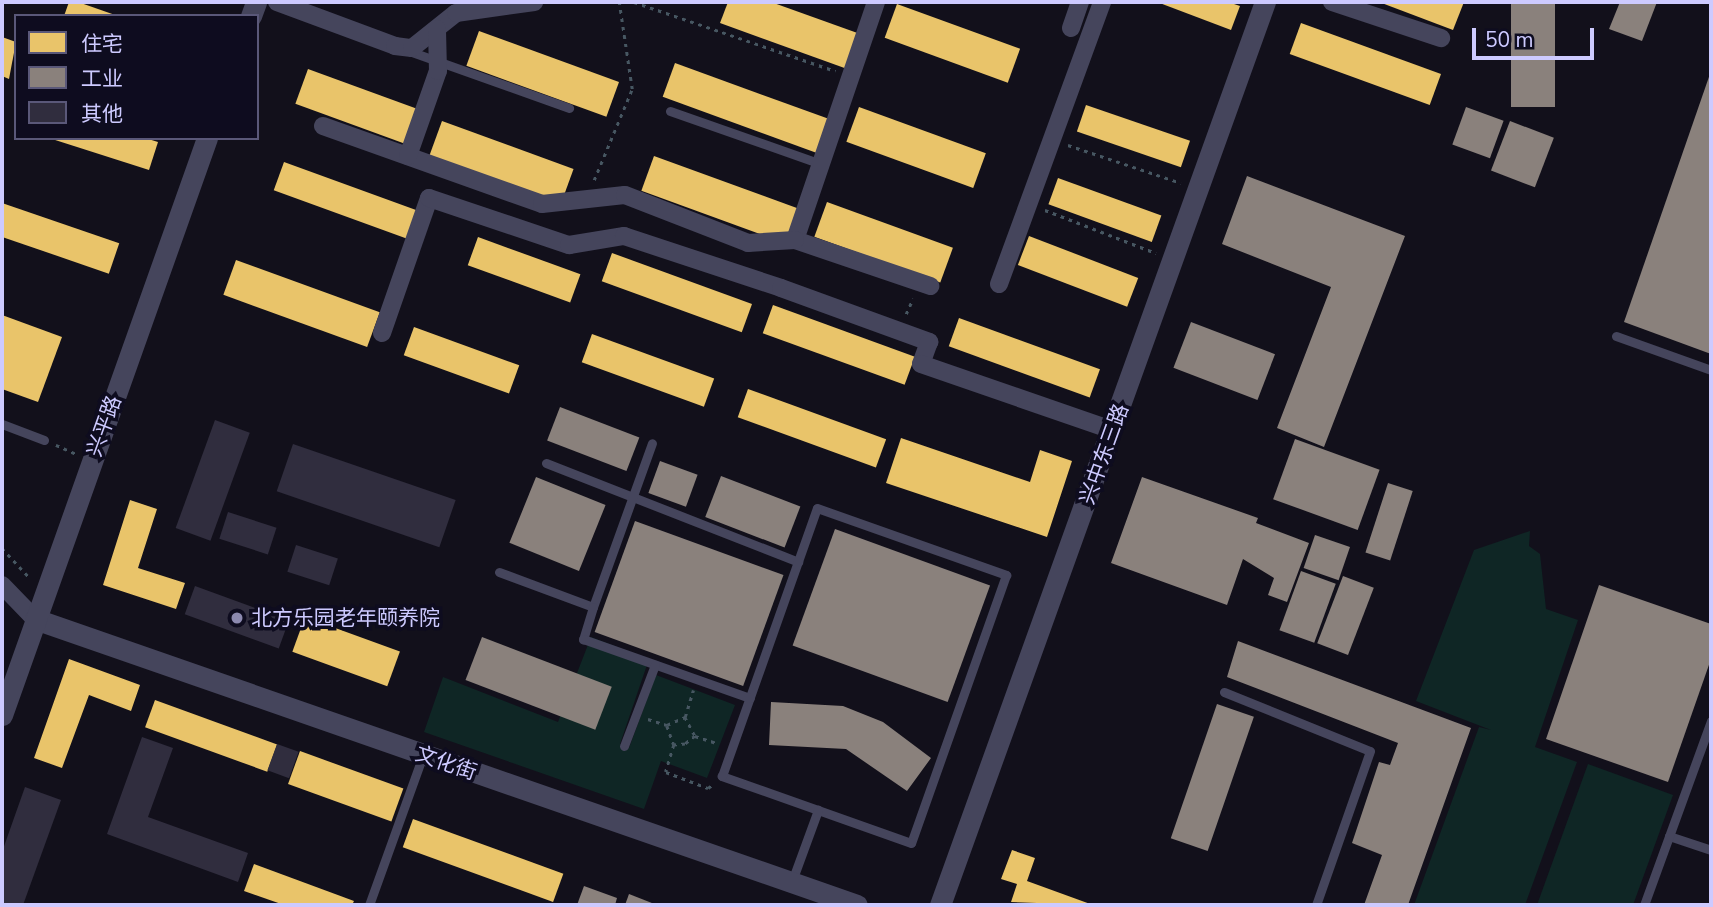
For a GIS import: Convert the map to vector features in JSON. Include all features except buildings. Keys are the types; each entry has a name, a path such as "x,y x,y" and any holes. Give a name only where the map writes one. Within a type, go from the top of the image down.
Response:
{"street":[{"path":"277,2 395,46 411,48 456,13 472,7 534,2"},
{"path":"1071,27 1080,2"},
{"path":"999,284 1102,2"},
{"name":"兴中东三路","path":"940,905 1265,2"},
{"path":"1332,2 1441,38"},
{"path":"794,240 851,76 873,3"},
{"path":"408,156 438,62 437,29"},
{"path":"323,126 542,204 625,195 748,243 794,240 925,285"},
{"name":"兴平路","path":"2,715 206,140"},
{"path":"382,333 429,198 569,245 624,236 899,330 929,342 921,364 1112,430"},
{"path":"2,585 35,619"},
{"name":"文化街","path":"35,619 857,905"}],"lane":[{"path":"395,46 569,108"},
{"path":"670,111 821,164"},
{"path":"1616,336 1711,370"},
{"path":"2,424 44,440"},
{"path":"652,443 583,639 750,698"},
{"path":"546,463 798,562"},
{"path":"817,508 1006,575 911,843 722,776 750,698 817,508"},
{"path":"499,572 593,607"},
{"path":"624,746 655,665"},
{"path":"1224,692 1370,751 1316,905"},
{"path":"1644,905 1711,721"},
{"path":"369,905 423,755"},
{"path":"792,883 818,810"},
{"path":"1669,836 1711,850"}],"path":[{"path":"586,199 632,89 619,2"},
{"path":"634,2 851,76"},
{"path":"1052,139 1198,189"},
{"path":"1028,203 1173,260"},
{"path":"899,330 925,285"},
{"path":"2,548 44,593"},
{"path":"697,679 685,717 695,736 732,749"},
{"path":"636,715 667,725 685,717"},
{"path":"667,725 674,745 666,772 708,788 722,776"},
{"path":"674,745 685,744 695,736"}],"green space":[{"path":"1530,531 1529,546 1540,554 1546,609 1578,620 1535,747 1577,762 1525,905 1414,905 1479,727 1491,730 1416,701 1474,550"},
{"path":"591,637 649,659 620,744 629,748 656,675 735,705 707,778 661,761 644,809 424,732 443,677 558,722"},
{"path":"1588,764 1673,795 1633,905 1537,905"}],"place":[{"name":"北方乐园老年颐养院","path":"237,618"}]}
